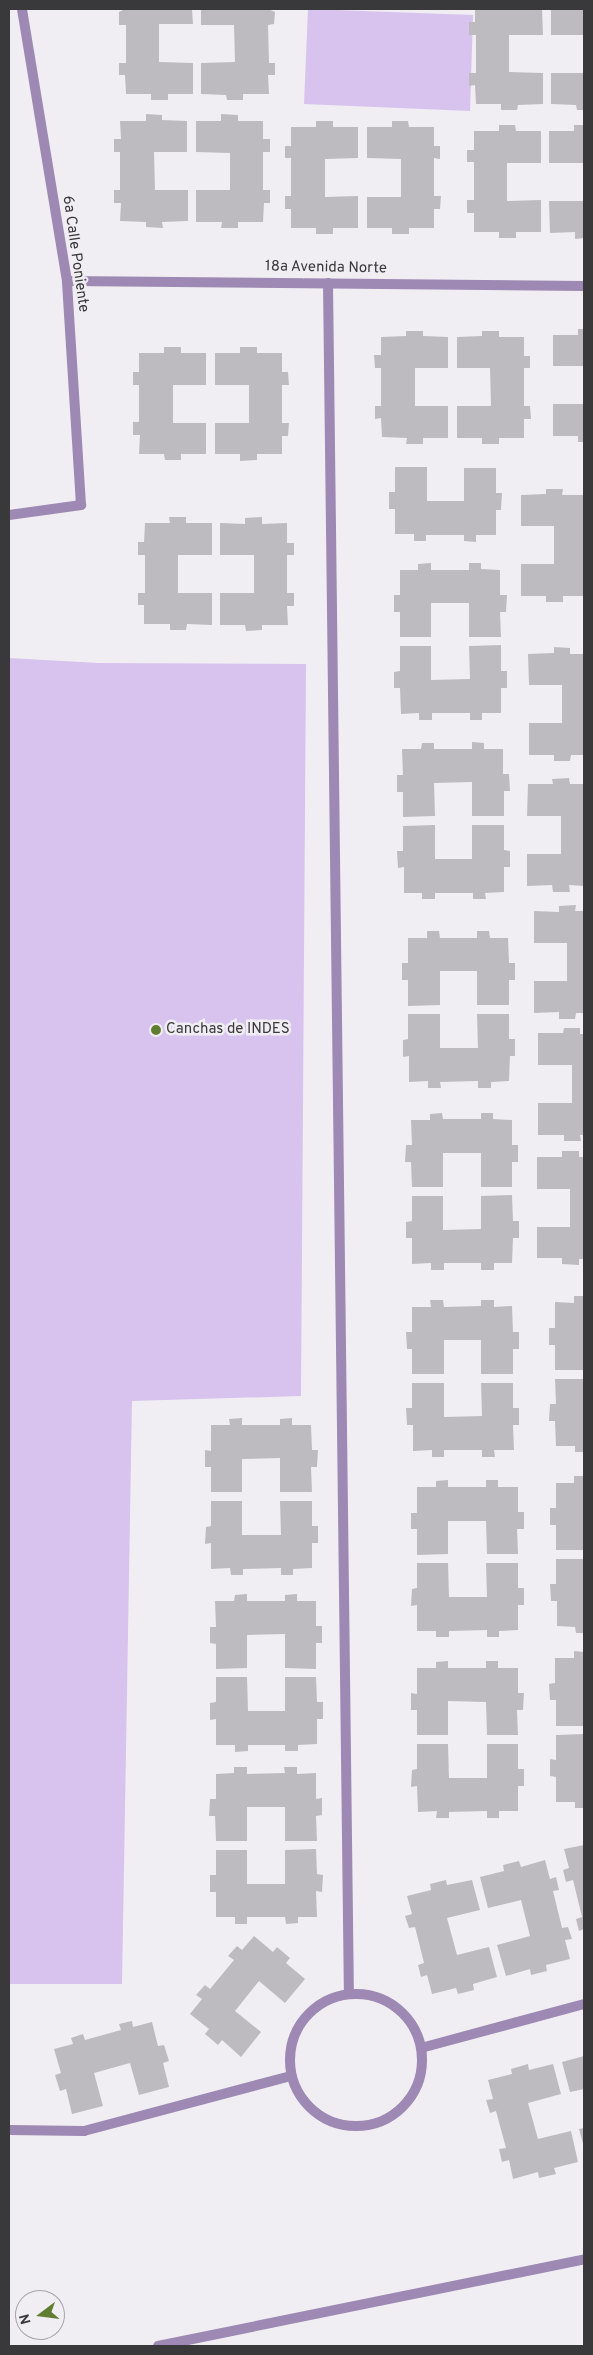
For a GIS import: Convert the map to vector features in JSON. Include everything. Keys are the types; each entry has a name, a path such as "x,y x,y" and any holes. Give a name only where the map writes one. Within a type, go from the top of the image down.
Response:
{"street":[{"name":"6a Calle Poniente","path":"9,515 81,505 67,281 22,9"},
{"name":"18a Avenida Norte","path":"67,281 584,286"},
{"path":"328,283 349,1994"},
{"path":"349,1994 388,2001 415,2030 421,2048 422,2071 414,2093 400,2110 381,2122 359,2127 336,2124 323,2117 300,2097 291,2076 290,2054 296,2032 309,2013 328,2000 349,1994"},
{"path":"421,2048 584,2004"},
{"path":"9,2130 84,2131 291,2076"},
{"path":"158,2346 584,2259"}],"shaded area":[{"path":"308,9 473,15 470,111 304,104"},
{"name":"Canchas de INDES","path":"9,658 98,663 306,664 301,1396 132,1401 122,1984 9,1984"}],"building":[{"path":"125,9 192,9 193,24 159,24 159,62 193,63 193,94 168,94 168,100 151,100 151,94 126,94 125,75 119,75 119,63 126,63 126,25 119,25 119,12"},
{"path":"201,9 268,9 275,12 274,24 268,25 269,63 275,63 275,75 268,75 269,94 243,94 243,100 227,100 226,95 201,94 201,63 235,62 234,25 201,25"},
{"path":"475,9 542,9 543,35 509,35 509,72 543,73 543,104 518,105 517,110 501,110 501,104 476,104 475,85 469,86 469,73 476,73 476,35 469,35 469,22 475,22"},
{"path":"551,9 584,9 584,35 551,35"},
{"path":"551,73 584,73 584,110 577,110 576,105 551,104"},
{"path":"146,114 162,115 162,120 187,121 187,152 154,152 155,190 188,190 188,221 162,222 163,228 146,227 146,222 120,221 121,203 114,203 114,190 120,190 120,152 114,152 114,139 121,139 120,121 146,121"},
{"path":"221,114 238,115 238,121 263,121 263,139 270,139 270,152 263,152 263,190 270,190 270,203 264,203 263,222 238,222 238,228 221,228 222,222 196,222 196,190 230,190 230,153 196,152 196,121 221,121"},
{"path":"316,121 333,121 333,127 358,127 358,158 325,159 325,197 358,196 358,228 333,228 333,234 316,234 316,228 291,228 291,209 285,209 285,196 291,196 291,158 285,158 285,146 291,146 291,127 316,127"},
{"path":"392,121 408,121 409,127 434,127 434,146 440,146 440,159 434,158 434,196 441,196 440,209 434,209 434,228 409,228 409,234 392,234 392,228 367,228 367,197 401,197 401,159 367,158 367,127 392,127"},
{"path":"499,125 515,125 516,131 541,131 541,163 507,163 507,201 541,200 541,232 516,232 516,238 499,238 499,232 474,232 474,213 467,213 467,200 474,200 474,162 467,162 467,150 474,150 474,131 499,131"},
{"path":"574,125 584,125 584,163 549,163 549,131 574,131"},
{"path":"549,201 584,201 584,238 575,239 575,232 550,233"},
{"path":"578,329 584,329 584,366 553,366 553,335 578,335"},
{"path":"406,331 423,331 423,336 448,337 448,368 415,368 415,406 448,406 448,438 423,438 423,444 406,444 407,438 382,437 381,418 375,419 375,406 381,406 381,368 375,368 374,355 381,355 381,337 406,336"},
{"path":"482,331 499,331 499,337 524,337 524,356 530,356 530,368 524,368 524,406 530,406 531,419 524,419 524,438 499,438 499,444 482,444 482,438 457,438 457,406 491,406 490,368 457,368 457,337 482,336"},
{"path":"164,347 181,347 181,353 206,353 206,385 173,385 173,423 206,423 206,454 181,454 181,460 165,460 164,454 139,454 140,435 133,435 133,422 139,422 139,385 133,385 133,372 139,372 139,353 164,353"},
{"path":"240,347 257,347 257,353 282,353 282,372 288,372 289,385 282,385 282,423 289,423 288,436 282,436 282,454 257,454 257,460 240,461 240,454 215,454 215,423 249,423 249,385 215,385 215,353 240,353"},
{"path":"553,404 584,404 584,442 578,442 578,436 553,436"},
{"path":"395,467 427,467 427,501 464,501 464,468 496,468 496,493 502,493 501,510 496,510 496,535 476,535 476,542 464,541 464,535 426,535 426,541 414,541 414,534 395,534 395,509 389,509 389,492 395,492"},
{"path":"546,489 563,489 562,495 584,495 584,596 563,596 563,602 546,602 546,596 521,596 521,564 554,564 554,526 521,526 521,495 546,494"},
{"path":"169,517 186,517 186,523 212,523 212,555 178,555 178,593 212,593 212,625 187,624 186,630 170,630 170,624 144,624 144,605 138,605 138,593 145,593 145,555 138,555 138,542 144,542 145,523 170,523"},
{"path":"262,517 262,524 287,523 287,543 294,543 294,555 287,555 287,593 294,593 294,606 287,606 288,625 262,625 262,630 246,631 245,625 220,625 220,593 254,593 254,555 220,555 220,523 245,524 245,518"},
{"path":"431,563 431,570 469,570 469,563 481,563 481,569 500,570 500,595 507,595 506,612 500,612 501,637 469,637 469,603 431,603 431,637 400,637 400,612 394,612 394,595 400,595 400,570 418,570 418,564"},
{"path":"501,645 501,671 507,671 507,688 501,688 501,713 482,713 482,720 470,720 470,713 432,713 432,720 419,720 419,713 401,714 400,688 394,688 394,672 400,671 400,646 431,646 431,680 470,679 469,646"},
{"path":"554,647 570,648 570,654 584,654 584,755 571,755 570,761 554,761 554,755 529,755 529,723 562,723 562,685 529,685 528,654 554,653"},
{"path":"472,742 484,743 484,749 503,749 503,774 509,774 510,791 504,791 504,816 472,816 472,782 434,783 435,816 403,817 403,792 397,792 397,775 403,775 402,749 421,749 422,743 434,743 434,749 472,749"},
{"path":"569,778 570,784 584,784 584,886 569,885 570,892 553,892 552,885 527,886 527,854 561,854 561,816 527,816 528,784 553,784 552,779"},
{"path":"435,825 435,859 472,859 472,825 504,825 504,850 510,851 510,867 504,867 504,892 485,893 486,899 473,899 473,893 435,893 435,899 422,899 422,893 404,893 404,867 398,868 397,851 403,851 403,826"},
{"path":"576,905 575,911 584,911 584,1013 576,1013 575,1019 559,1019 559,1012 534,1013 534,981 567,981 567,943 534,943 534,911 559,912 559,906"},
{"path":"427,931 439,931 440,938 477,938 477,931 489,931 490,938 508,938 509,963 515,963 515,980 509,980 509,1005 477,1005 477,971 440,971 440,1005 408,1006 408,980 402,980 402,963 408,963 408,938 427,938"},
{"path":"408,1014 440,1014 440,1048 478,1048 477,1014 509,1014 509,1039 515,1039 515,1056 510,1056 509,1081 491,1082 491,1088 478,1088 478,1081 440,1082 441,1088 428,1088 428,1081 409,1082 409,1056 403,1057 403,1040 408,1039"},
{"path":"564,1028 580,1028 580,1034 584,1034 584,1135 580,1135 581,1141 564,1141 564,1135 538,1135 538,1103 572,1103 572,1065 538,1065 538,1033 563,1033"},
{"path":"442,1113 443,1119 481,1119 481,1113 493,1113 493,1119 512,1120 512,1145 518,1145 518,1162 512,1162 512,1187 481,1187 481,1153 443,1153 443,1187 412,1187 411,1162 405,1162 406,1145 412,1145 411,1120 430,1120 430,1114"},
{"path":"562,1151 579,1151 579,1157 584,1157 584,1259 579,1259 579,1265 562,1264 562,1258 537,1258 537,1227 570,1227 570,1189 537,1189 537,1157 562,1157"},
{"path":"512,1195 513,1221 519,1221 519,1238 513,1238 512,1263 494,1263 494,1270 481,1270 481,1263 444,1263 444,1270 431,1270 431,1263 412,1264 412,1238 406,1238 406,1222 412,1221 412,1196 443,1196 443,1230 481,1229 481,1196"},
{"path":"574,1296 584,1296 584,1370 555,1370 555,1345 549,1345 549,1328 555,1328 555,1302 574,1303"},
{"path":"430,1300 443,1300 444,1307 481,1306 481,1300 494,1300 494,1307 512,1306 513,1332 519,1332 519,1349 513,1349 513,1374 481,1374 481,1340 444,1340 444,1374 412,1374 412,1349 407,1349 406,1332 412,1332 412,1307 431,1307"},
{"path":"555,1379 584,1379 584,1452 575,1452 575,1446 556,1446 555,1421 549,1421 550,1404 556,1404"},
{"path":"412,1383 444,1383 444,1417 482,1416 481,1383 513,1383 513,1408 519,1408 519,1425 513,1425 514,1450 494,1450 495,1457 482,1457 482,1450 444,1450 444,1457 432,1457 432,1450 413,1451 413,1425 407,1425 406,1408 412,1408"},
{"path":"242,1418 242,1425 280,1425 280,1419 292,1418 292,1425 311,1425 312,1450 318,1450 317,1467 311,1467 312,1492 280,1492 280,1458 242,1459 242,1492 211,1492 211,1467 205,1467 205,1450 211,1451 211,1425 230,1425 229,1419"},
{"path":"574,1476 584,1476 584,1550 556,1550 556,1525 550,1525 550,1508 556,1508 556,1483 574,1483"},
{"path":"448,1480 448,1487 486,1487 486,1480 498,1480 498,1487 518,1487 518,1512 524,1512 524,1529 517,1529 518,1554 487,1554 486,1521 448,1521 448,1554 417,1555 417,1529 411,1529 411,1513 417,1513 417,1487 436,1487 436,1481"},
{"path":"211,1501 242,1501 242,1535 281,1535 280,1501 312,1501 312,1526 318,1526 318,1543 312,1543 312,1568 293,1569 293,1575 281,1575 281,1568 243,1569 243,1575 231,1575 230,1568 211,1569 211,1543 205,1544 206,1527 211,1526"},
{"path":"556,1559 584,1559 584,1633 576,1633 575,1627 557,1626 557,1601 551,1601 550,1584 556,1584"},
{"path":"417,1563 448,1563 449,1597 487,1597 486,1563 518,1563 518,1588 524,1588 524,1605 518,1605 518,1630 499,1631 499,1637 487,1637 487,1630 449,1631 449,1637 436,1637 436,1631 417,1631 417,1605 411,1606 412,1589 417,1588"},
{"path":"247,1594 247,1601 285,1601 285,1595 297,1594 297,1601 316,1601 316,1626 322,1626 322,1643 316,1643 316,1669 285,1668 285,1634 247,1635 247,1668 216,1669 216,1644 210,1643 210,1627 216,1627 215,1601 234,1601 235,1595"},
{"path":"574,1651 584,1652 584,1726 556,1726 556,1700 550,1700 549,1684 555,1683 555,1658 574,1658"},
{"path":"448,1661 448,1668 486,1668 486,1661 498,1661 498,1668 518,1668 518,1693 524,1693 523,1710 517,1710 518,1735 487,1735 486,1702 448,1701 448,1735 417,1735 417,1710 411,1710 411,1693 417,1694 417,1668 436,1668 436,1662"},
{"path":"216,1677 247,1677 248,1711 285,1711 285,1677 316,1677 317,1702 323,1702 323,1719 317,1719 317,1744 298,1745 298,1751 285,1751 285,1745 248,1745 248,1751 235,1752 235,1745 216,1745 216,1719 210,1720 210,1703 216,1702"},
{"path":"584,1734 584,1808 575,1808 575,1802 556,1802 556,1777 550,1776 550,1759 556,1760 556,1735"},
{"path":"417,1744 448,1744 449,1778 487,1778 487,1744 518,1744 518,1769 524,1769 524,1786 518,1786 518,1811 499,1811 499,1818 487,1818 487,1811 449,1812 449,1818 436,1818 437,1811 418,1812 417,1786 411,1787 412,1770 417,1769"},
{"path":"234,1767 247,1767 247,1774 285,1773 284,1767 297,1767 297,1774 316,1773 316,1799 322,1798 322,1815 316,1816 317,1841 285,1841 285,1807 247,1807 247,1841 216,1841 215,1816 209,1816 210,1799 216,1799 216,1774 234,1773"},
{"path":"584,1845 584,1929 579,1931 576,1919 582,1917 573,1880 566,1882 563,1870 569,1868 564,1849"},
{"path":"316,1849 317,1874 323,1875 322,1892 316,1891 317,1917 298,1917 298,1923 286,1924 285,1917 247,1917 247,1924 235,1924 235,1917 216,1917 216,1892 210,1892 210,1875 216,1875 216,1850 247,1850 247,1884 285,1884 285,1850"},
{"path":"545,1860 550,1879 556,1877 559,1890 553,1891 562,1928 568,1927 572,1939 565,1940 570,1959 546,1965 547,1971 531,1975 530,1969 506,1976 497,1945 530,1936 521,1900 488,1908 480,1877 504,1871 503,1865 519,1861 521,1867"},
{"path":"446,1880 447,1885 472,1880 480,1910 447,1918 457,1955 489,1947 497,1977 473,1984 474,1990 458,1994 456,1988 432,1994 427,1975 421,1977 418,1965 424,1963 415,1927 409,1928 405,1916 412,1914 407,1896 431,1890 430,1884"},
{"path":"254,1936 273,1952 277,1947 290,1958 286,1963 305,1979 285,2003 259,1981 235,2011 261,2032 241,2057 222,2040 218,2045 205,2034 209,2029 190,2014 202,1999 196,1995 205,1985 210,1989 234,1960 228,1956 237,1946 242,1950"},
{"path":"132,2021 133,2027 152,2022 158,2046 164,2045 169,2061 163,2063 169,2087 139,2095 130,2063 94,2073 103,2106 72,2114 66,2089 60,2091 55,2075 61,2073 54,2049 73,2044 71,2038 83,2034 85,2040 121,2030 119,2024"},
{"path":"584,2056 584,2089 570,2092 562,2062"},
{"path":"528,2064 529,2070 553,2064 561,2094 528,2103 538,2139 571,2131 578,2162 554,2168 556,2174 539,2178 538,2172 513,2179 509,2160 502,2162 499,2149 506,2148 496,2111 490,2113 486,2100 493,2099 488,2080 512,2074 511,2069"},
{"path":"584,2128 584,2147 579,2129"}],"place":[{"name":"Canchas de INDES","path":"156,1030"}]}
